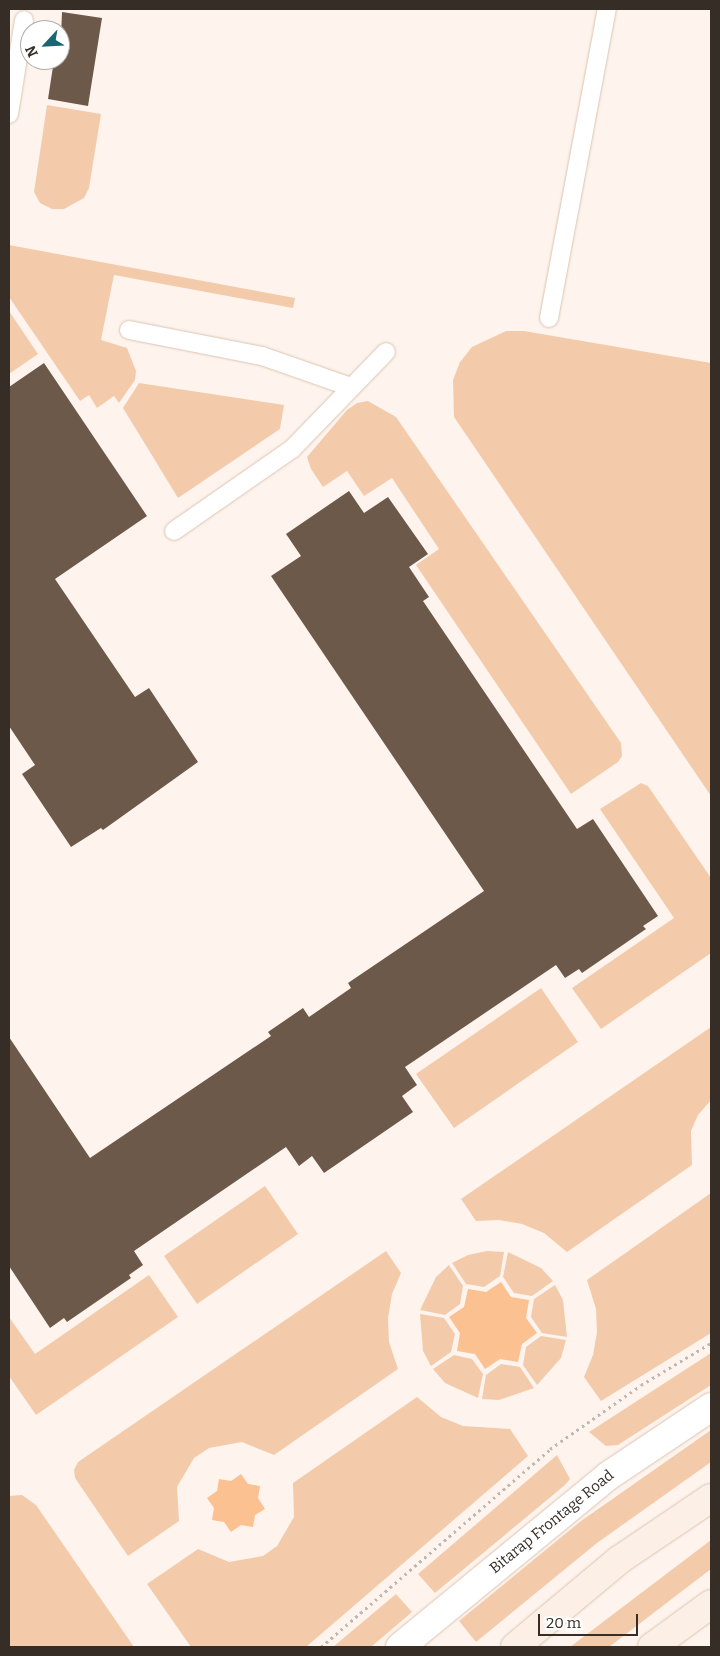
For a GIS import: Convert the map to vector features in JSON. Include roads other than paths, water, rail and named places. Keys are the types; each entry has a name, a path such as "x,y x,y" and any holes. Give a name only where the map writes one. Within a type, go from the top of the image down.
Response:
{"main road":[{"path":"515,1647 619,1560 711,1498"},
{"path":"652,1647 711,1604"}],"street":[{"name":"Bitarap Frontage Road","path":"400,1647 608,1476 711,1407"}],"lane":[{"path":"550,318 607,9"},
{"path":"9,114 20,45"},
{"path":"129,330 262,356 351,387"},
{"path":"174,531 292,449 386,352"}]}
